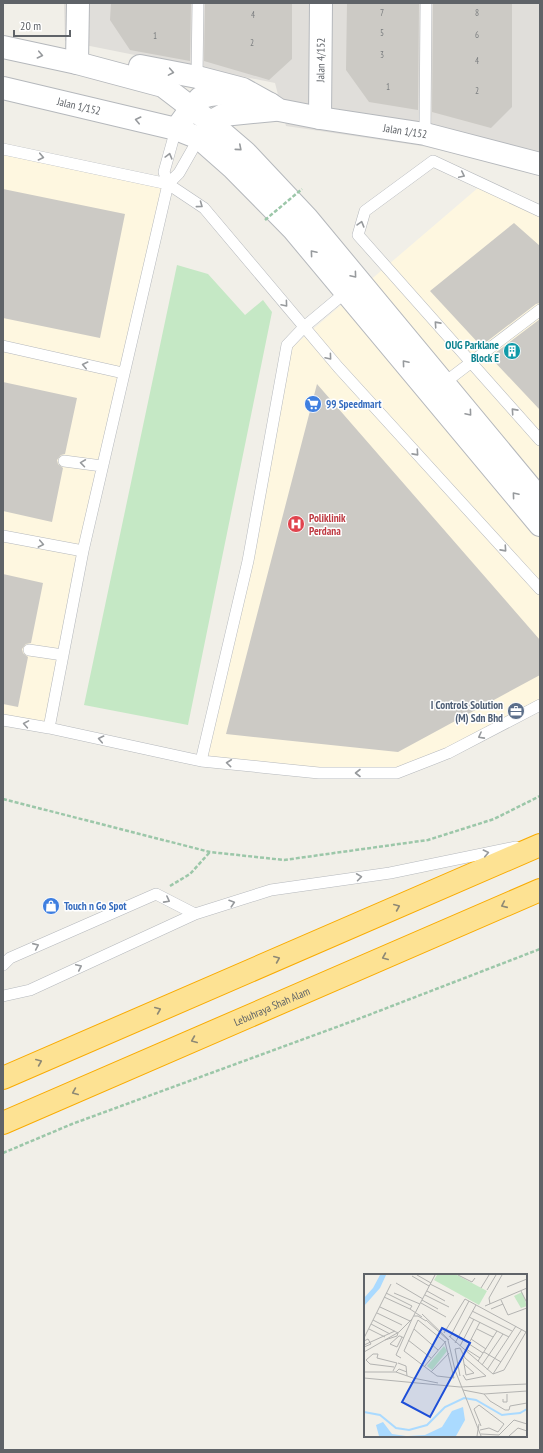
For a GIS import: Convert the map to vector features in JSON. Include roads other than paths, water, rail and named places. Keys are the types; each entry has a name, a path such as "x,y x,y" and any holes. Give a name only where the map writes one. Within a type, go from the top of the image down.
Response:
{"highway":[{"path":"3,1078 540,845"},
{"name":"Lebuhraya Shah Alam","path":"3,1123 540,890"}],"street":[{"path":"77,63 78,3"},
{"name":"Jalan 4/152","path":"320,118 321,3"},
{"path":"3,47 77,63 163,86 192,107 204,130 233,168 293,229 346,292 540,499"},
{"path":"77,63 116,62 197,77 243,89 275,107"},
{"name":"Jalan 1/152","path":"3,88 176,129 204,130"},
{"path":"176,129 200,98 210,95 227,93 275,107"},
{"path":"204,130 223,115 275,107"},
{"name":"Jalan 1/152","path":"275,107 320,118 425,134 540,164"},
{"path":"204,130 245,152 307,218 540,525"}],"lane":[{"path":"197,77 198,3"},
{"path":"425,134 426,3"},
{"path":"168,184 164,172 176,129"},
{"path":"49,728 83,551 168,184 179,173 204,130"},
{"path":"3,149 168,184 204,208 343,373 540,589"},
{"path":"540,211 433,161 365,212 358,235 540,440"},
{"path":"201,761 248,560 287,345 304,327 346,292"},
{"path":"437,388 540,310"},
{"path":"3,346 123,373"},
{"path":"64,461 102,466"},
{"path":"3,536 83,551"},
{"path":"29,650 63,655"},
{"path":"3,720 49,728 201,761 319,773 397,773 448,753 540,705"},
{"path":"3,996 30,990 195,914 271,890 390,873 540,842"},
{"path":"3,966 10,958 156,894 195,914"}],"place":[{"name":"OUG Parklane Block E","path":"512,351"},
{"name":"99 Speedmart","path":"313,404"},
{"name":"Poliklinik Perdana","path":"296,524"},
{"name":"I Controls Solution (M) Sdn Bhd","path":"516,711"},
{"name":"Touch n Go Spot","path":"51,906"}]}
